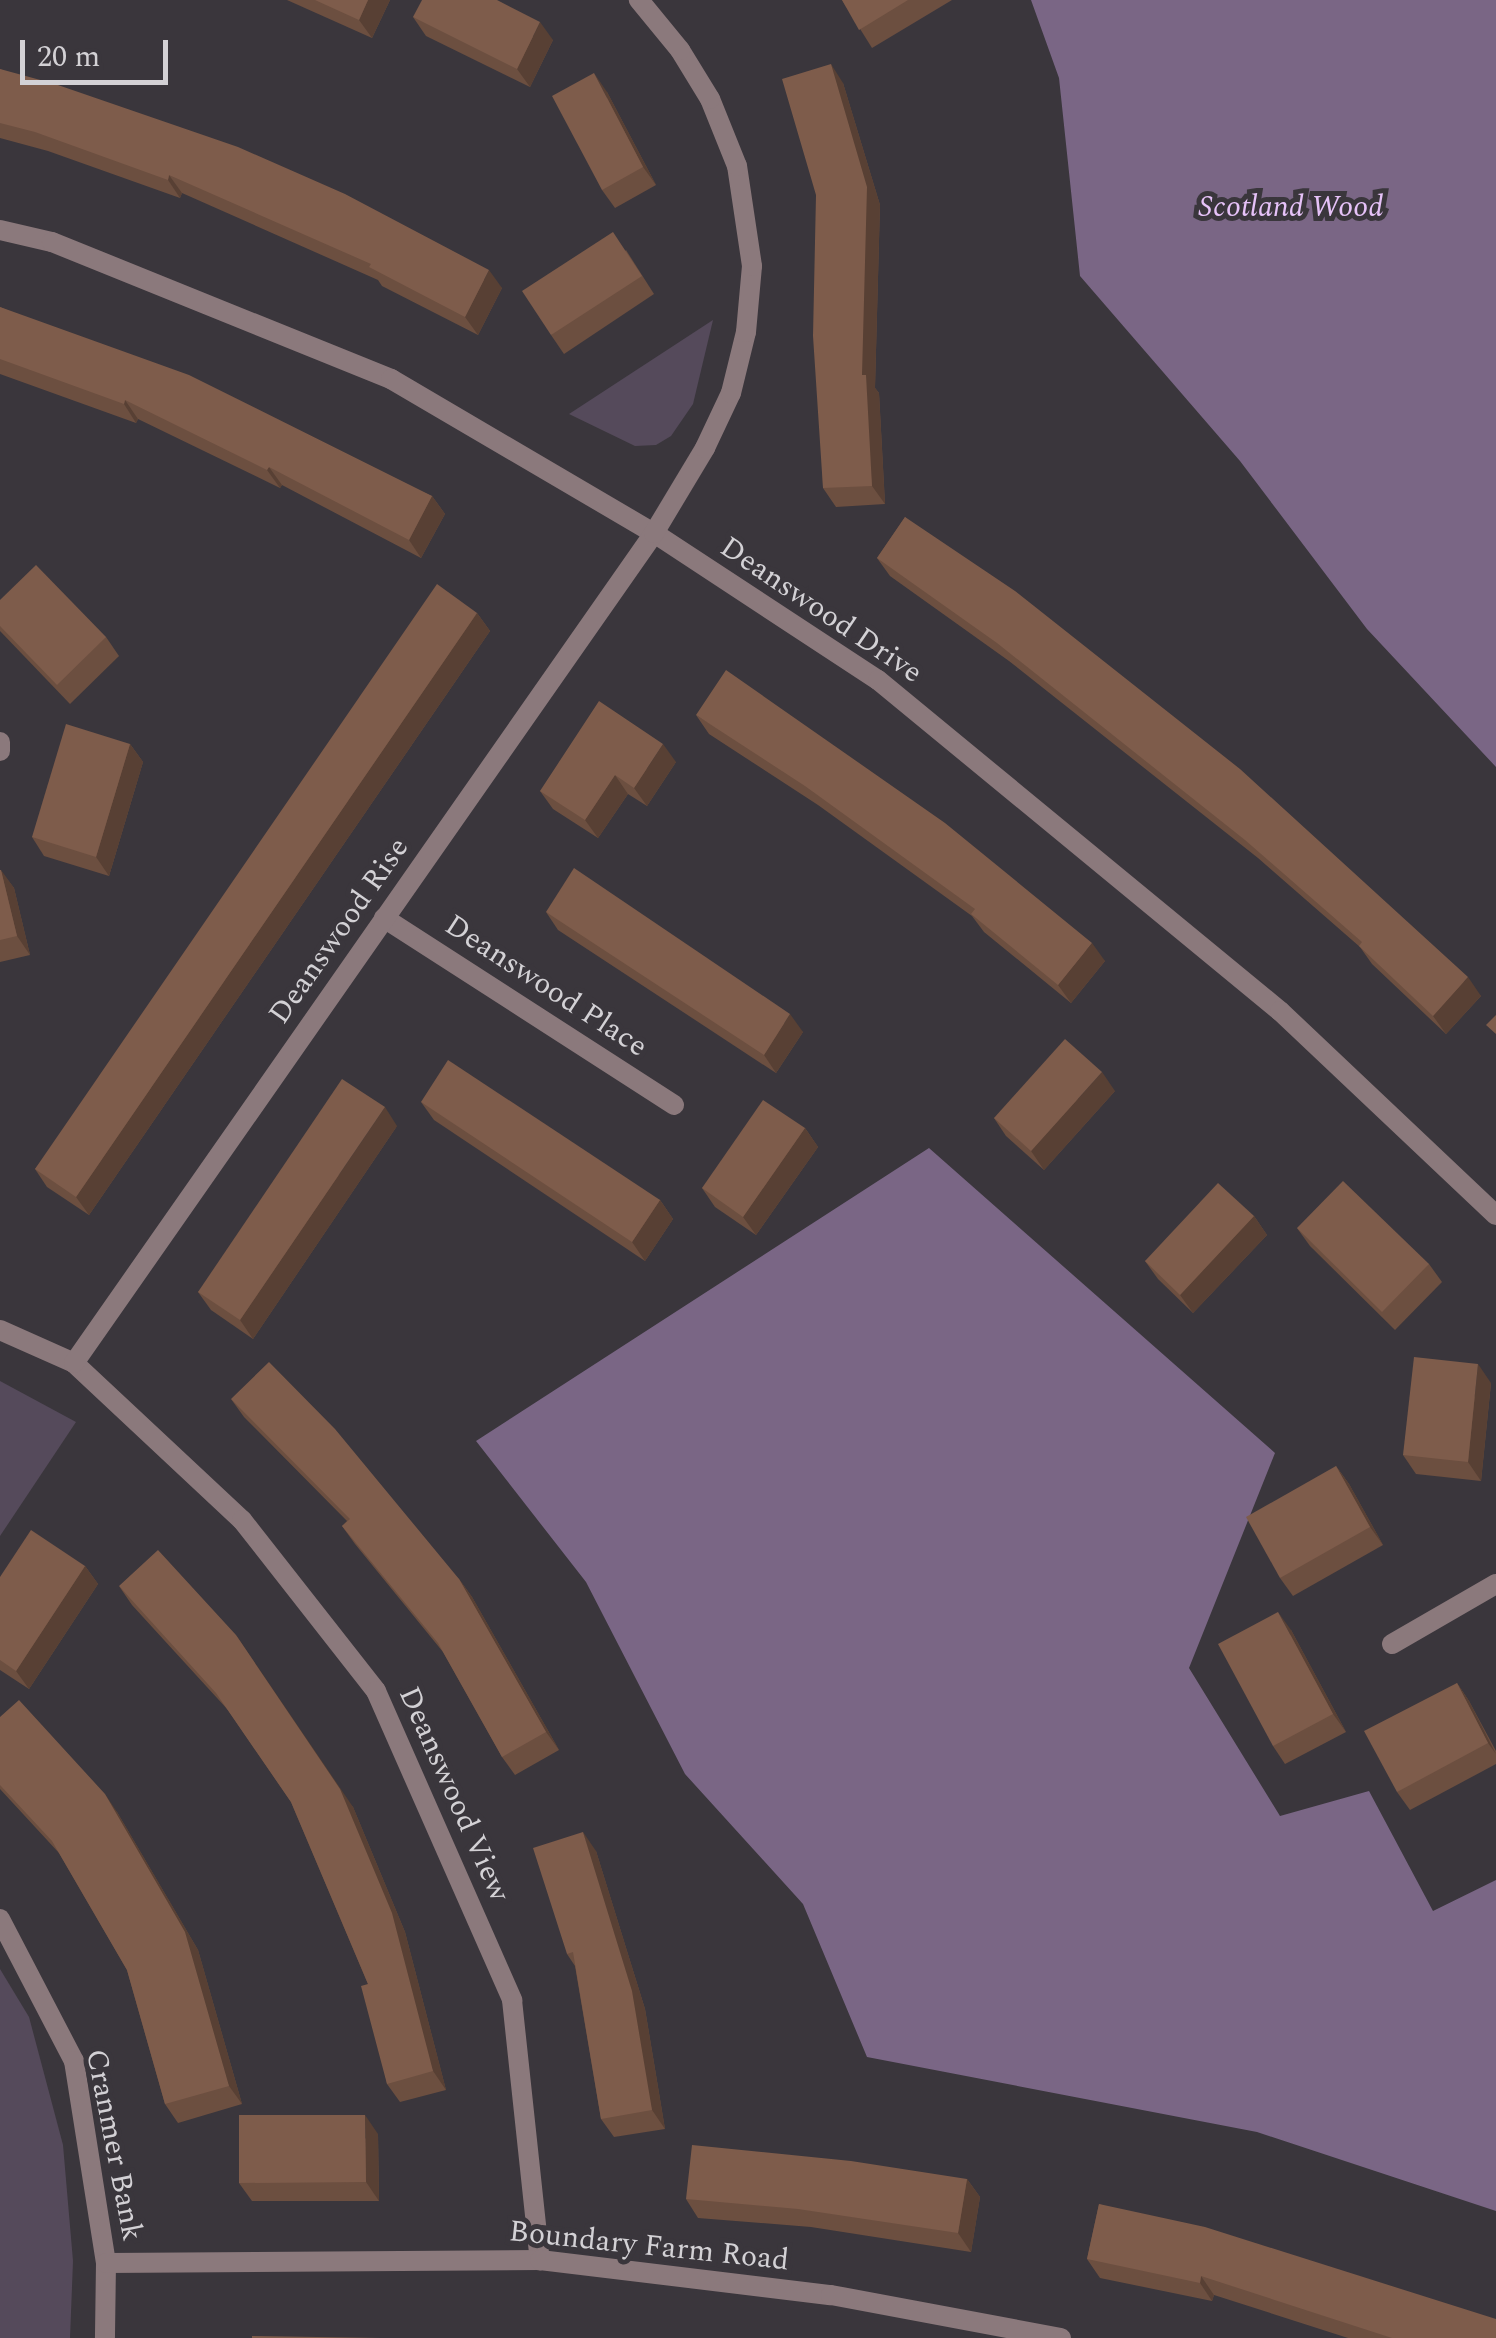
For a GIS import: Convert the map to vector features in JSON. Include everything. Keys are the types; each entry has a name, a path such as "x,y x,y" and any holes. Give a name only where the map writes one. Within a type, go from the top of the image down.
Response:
{"street":[{"name":"Deanswood Rise","path":"74,1362 654,533 705,448 731,393 746,332 752,266 747,220 726,131 680,50 640,0"},
{"name":"Deanswood Drive","path":"0,230 52,242 391,379 654,533 878,680 1280,1010 1496,1215"},
{"path":"0,742 0,750"},
{"name":"Deanswood Place","path":"384,918 674,1105"},
{"name":"Deanswood View","path":"0,1330 74,1362 242,1520 376,1691 512,2000 540,2260"},
{"path":"1392,1644 1496,1584"},
{"name":"Cranmer Bank","path":"0,1919 74,2062 106,2262 105,2338"},
{"name":"Boundary Farm Road","path":"106,2262 540,2260 831,2295 1062,2338"}],"shaded area":[{"path":"713,320 693,404 671,436 656,445 635,446 569,414"},
{"path":"0,1381 76,1422 0,1536"},
{"path":"0,1969 29,2017 63,2145 73,2261 70,2338 0,2338"}],"green space":[{"name":"Scotland Wood","path":"1031,0 1496,0 1496,767 1367,629 1240,461 1080,276 1059,78"},
{"path":"929,1148 1275,1453 1189,1668 1280,1816 1369,1791 1433,1911 1496,1880 1496,2211 1257,2132 867,2057 803,1904 685,1774 586,1582 476,1441"}],"building":[{"path":"315,0 368,0 359,20"},
{"path":"422,0 497,0 540,22 517,69 413,17"},
{"path":"842,0 908,0 859,30"},
{"path":"831,64 867,187 862,375 866,375 872,486 823,488 813,336 816,195 782,79"},
{"path":"0,69 238,147 345,194 489,270 465,317 369,267 371,264 169,175 168,180 0,123"},
{"path":"594,73 643,167 602,190 552,96"},
{"path":"613,232 642,276 551,335 522,291"},
{"path":"0,307 189,375 432,496 409,540 269,467 267,470 125,400 124,404 0,359"},
{"path":"905,517 1015,591 1240,769 1468,977 1433,1016 1359,946 1362,942 1245,840 997,643 877,558"},
{"path":"36,565 106,637 57,685 0,626 0,600"},
{"path":"437,584 477,613 76,1197 35,1169"},
{"path":"726,670 945,823 1092,943 1058,985 971,914 975,909 805,786 696,715"},
{"path":"599,701 663,744 634,788 615,775 585,820 540,791"},
{"path":"66,724 130,744 96,857 32,837"},
{"path":"574,868 790,1014 764,1055 546,912"},
{"path":"0,870 17,936 0,940"},
{"path":"1496,1015 1496,1034 1486,1025"},
{"path":"1065,1039 1102,1072 1031,1151 994,1118"},
{"path":"448,1060 660,1200 632,1242 421,1102"},
{"path":"342,1079 385,1107 240,1320 198,1292"},
{"path":"763,1100 805,1128 743,1217 702,1188"},
{"path":"1343,1181 1429,1264 1382,1312 1297,1228"},
{"path":"1218,1183 1254,1216 1180,1295 1145,1261"},
{"path":"1414,1357 1478,1364 1468,1462 1403,1455"},
{"path":"269,1362 335,1429 459,1579 546,1732 502,1757 438,1643 342,1526 350,1519 231,1399"},
{"path":"1336,1466 1370,1527 1280,1578 1246,1517"},
{"path":"31,1530 85,1566 16,1671 0,1660 0,1577"},
{"path":"158,1550 236,1635 340,1789 392,1913 433,2071 387,2084 361,1986 368,1984 291,1802 216,1693 119,1586"},
{"path":"1278,1612 1333,1714 1273,1746 1218,1644"},
{"path":"1457,1683 1488,1743 1397,1792 1364,1731"},
{"path":"19,1700 105,1794 185,1932 229,2086 165,2104 127,1970 52,1841 0,1785 0,1717"},
{"path":"583,1832 632,1991 652,2110 601,2119 573,1952 567,1954 533,1848"},
{"path":"239,2115 365,2115 366,2182 239,2183"},
{"path":"692,2145 851,2161 967,2179 958,2233 798,2209 686,2199"},
{"path":"1099,2204 1205,2227 1496,2319 1496,2338 1392,2338 1201,2276 1200,2283 1087,2259"},
{"path":"252,2336 382,2338 252,2338"}]}
